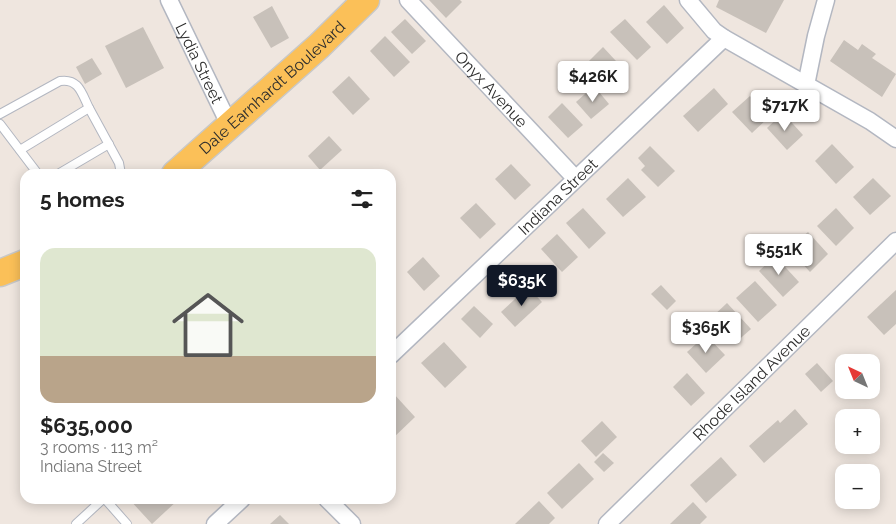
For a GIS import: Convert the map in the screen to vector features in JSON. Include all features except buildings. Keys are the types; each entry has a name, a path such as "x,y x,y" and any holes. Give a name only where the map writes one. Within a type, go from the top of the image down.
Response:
{"main road":[{"name":"Dale Earnhardt Boulevard","path":"181,169 366,0"},
{"path":"0,273 20,266"}],"street":[{"name":"Lydia Street","path":"170,0 230,126"},
{"name":"Onyx Avenue","path":"408,0 575,178"},
{"path":"688,0 714,31 724,38 870,121 896,139"},
{"path":"806,85 826,0"},
{"name":"Indiana Street","path":"396,350 724,38"},
{"name":"Rhode Island Avenue","path":"607,524 896,241"},
{"path":"215,524 237,504"},
{"path":"332,504 352,524"}],"lane":[{"path":"0,114 60,82 68,80 77,84 119,163 120,169"},
{"path":"20,150 90,108"},
{"path":"0,124 34,169"},
{"path":"66,169 109,144"},
{"path":"76,524 98,504"},
{"path":"109,504 127,524"}]}
